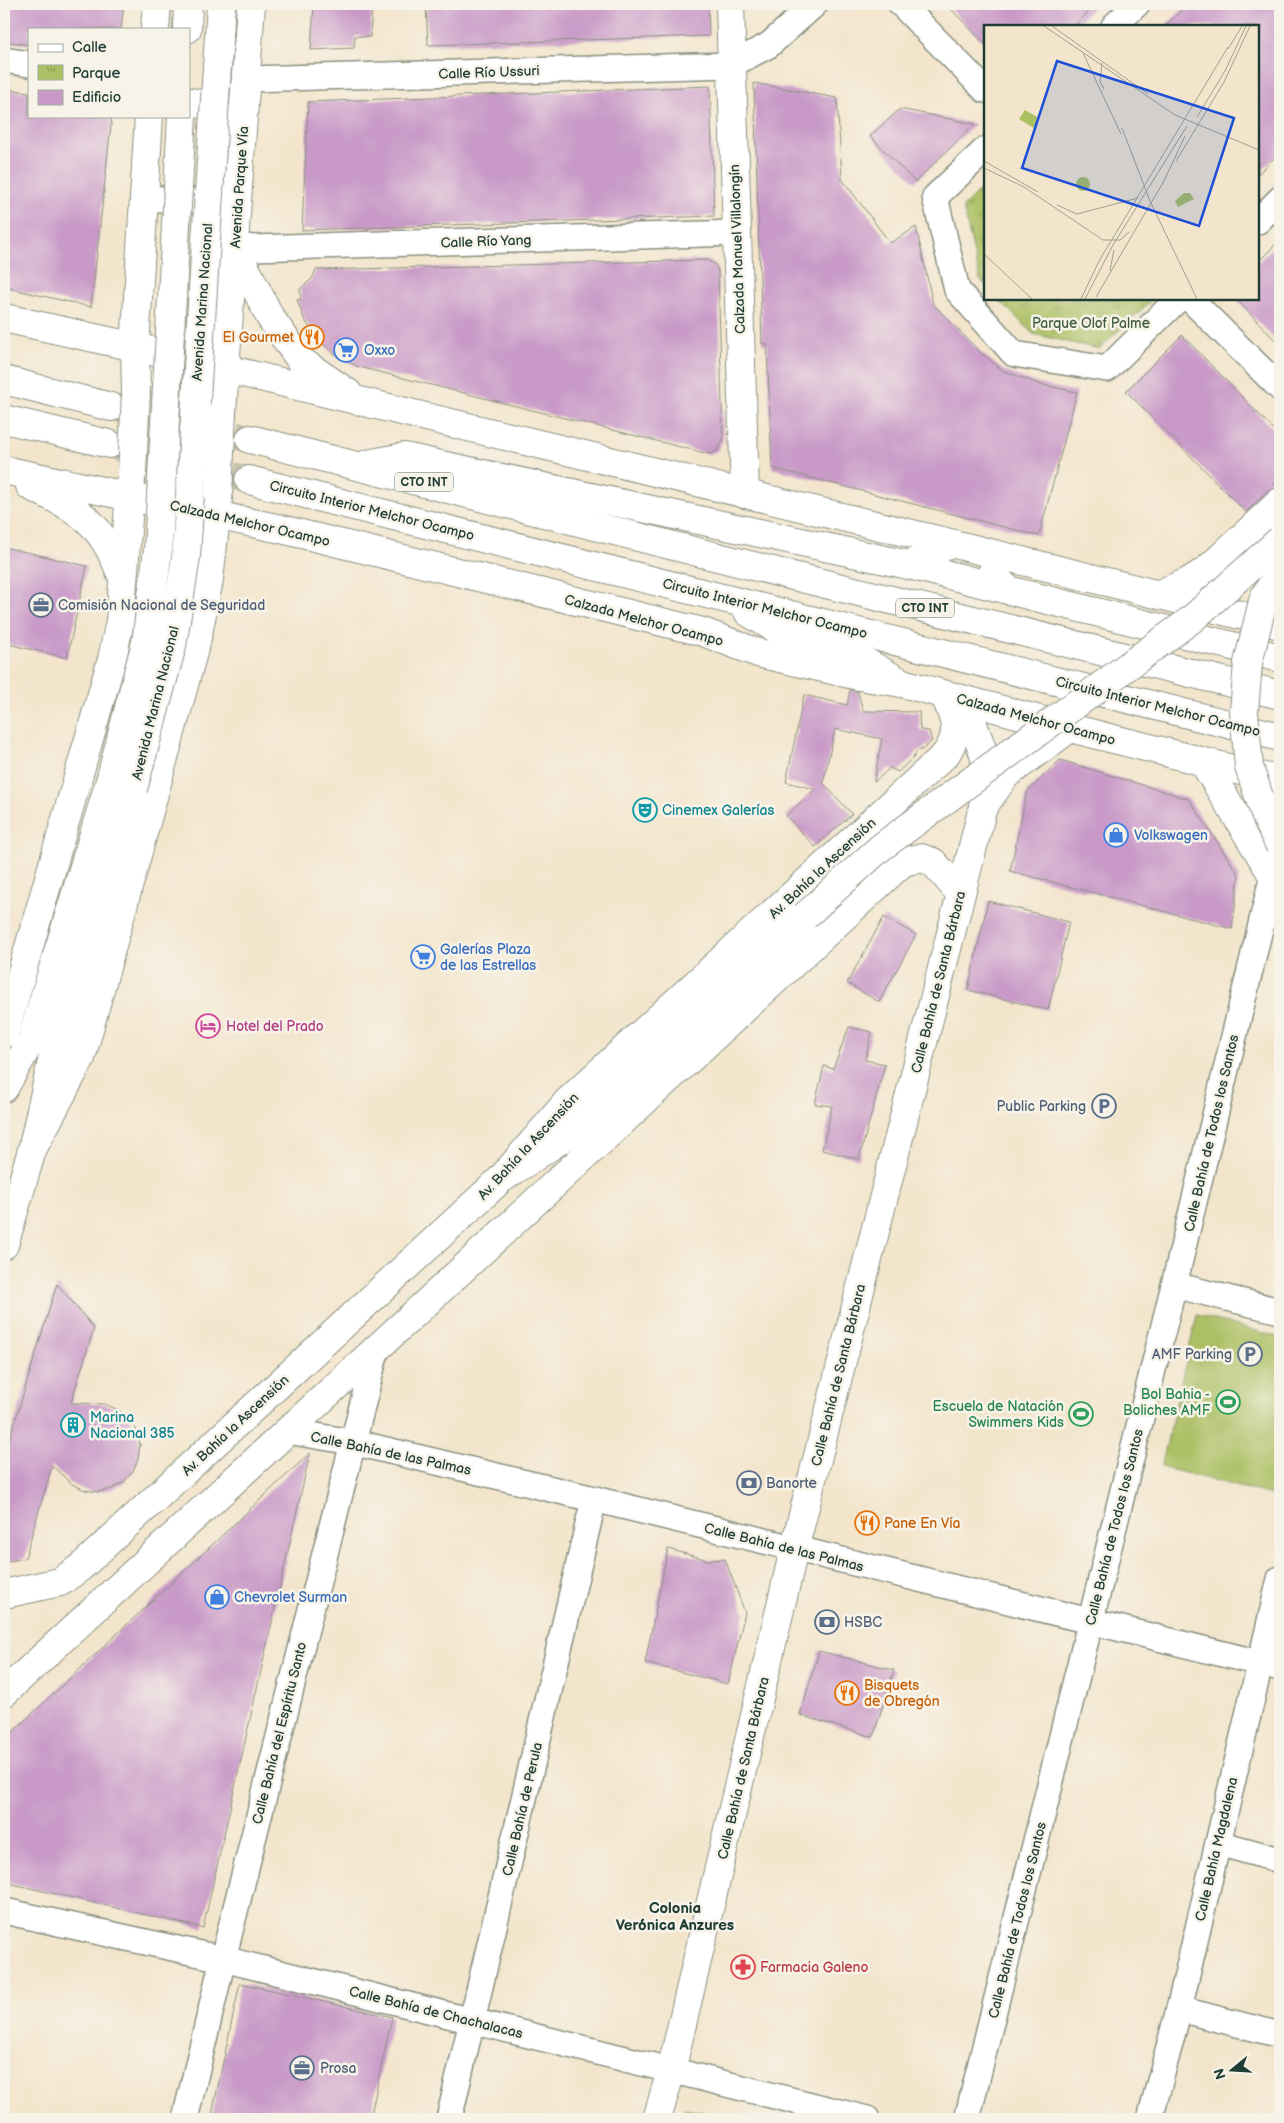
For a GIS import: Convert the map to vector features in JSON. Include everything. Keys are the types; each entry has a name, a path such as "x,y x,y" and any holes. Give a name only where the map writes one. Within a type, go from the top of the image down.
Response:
{"main road":[{"path":"155,28 157,4"},
{"path":"187,28 188,4"},
{"name":"Avenida Marina Nacional","path":"4,1088 31,1041 172,646 186,556 221,4"},
{"name":"Avenida Parque Vía","path":"225,370 242,147 250,4"},
{"name":"Calzada Manuel Villalongín","path":"730,4 745,494"},
{"path":"190,102 204,103 219,112 242,147"},
{"name":"Avenida Marina Nacional","path":"4,1245 32,1150 54,1052 121,786 146,642 158,549 182,118"},
{"path":"153,123 144,198 135,347 147,394 212,500"},
{"path":"235,246 270,317 301,362 362,402"},
{"path":"139,288 146,304 158,316 172,323 187,325 203,322 217,314 231,302"},
{"path":"4,318 135,347 959,545 1280,625"},
{"name":"Avenida Marina Nacional","path":"32,1150 81,1058 178,715 209,580 212,500 225,370"},
{"path":"4,380 111,407"},
{"path":"4,1034 110,668 120,621 131,485 147,394"},
{"path":"4,419 109,444"},
{"name":"CTO INT","path":"250,439 490,498 797,577 1280,695"},
{"path":"358,466 404,456 909,565 1280,658"},
{"path":"4,472 83,514 97,529 111,549 124,581"},
{"name":"Calzada Melchor Ocampo","path":"4,472 131,485 212,500 290,531 702,632 758,653 858,676 902,683 1279,783"},
{"name":"Circuito Interior Melchor Ocampo","path":"249,480 1280,737"},
{"path":"349,504 490,498"},
{"path":"1159,594 1188,582 1207,570 1280,502"},
{"path":"501,1179 581,1126 880,848 1192,619 1280,540"},
{"path":"909,565 959,545"},
{"path":"959,545 1008,590"},
{"path":"1280,572 1264,597 1248,663 1244,712 1249,767 1266,817 1280,846"},
{"path":"723,598 790,637 862,660 902,683"},
{"path":"954,697 984,754 986,766 983,807"},
{"name":"Av. Bahía la Ascensión","path":"4,1594 60,1582 81,1567 501,1179 568,1101 946,754 953,743 957,728 954,697"},
{"path":"983,807 1006,775 1070,728"},
{"path":"1203,762 1276,881"},
{"name":"Calle Bahía de Santa Bárbara","path":"658,2119 794,1550 983,807"},
{"path":"4,1693 903,862 920,858 933,862 960,893"},
{"path":"81,1567 106,1598"}],"street":[{"path":"731,64 769,45 815,4"},
{"path":"901,4 984,89"},
{"path":"1115,25 1137,4"},
{"path":"4,60 28,64"},
{"name":"Calle Río Ussuri","path":"246,79 731,64"},
{"path":"984,151 935,197 957,290 1014,354 1106,369 1177,300"},
{"path":"144,198 237,203"},
{"path":"1259,220 1280,199"},
{"name":"Calle Río Yang","path":"235,246 264,248 737,233"},
{"path":"1191,300 1280,388"},
{"name":"Calle Bahía de Todos los Santos","path":"967,2119 1276,881"},
{"path":"1174,1285 1280,1312"},
{"name":"Calle Bahía del Espíritu Santo","path":"185,2119 223,1959 377,1347"},
{"name":"Calle Bahía de las Palmas","path":"287,1431 352,1442 1270,1666"},
{"name":"Calle Bahía de Perula","path":"449,2119 594,1500"},
{"name":"Calle Bahía Magdalena","path":"1150,2119 1179,2009 1218,1843 1270,1666 1280,1579"},
{"path":"1218,1843 1280,1860"},
{"name":"Calle Bahía de Chachalacas","path":"4,1911 223,1959 867,2119"},
{"path":"1179,2009 1280,2035"}],"green space":[{"path":"984,186 984,284 980,280 963,207"},
{"name":"Parque Olof Palme","path":"999,300 1152,300 1099,349 1033,334"},
{"name":"Bol Bahia - Boliches AMF","path":"1197,1315 1280,1337 1280,1497 1161,1467"},
{"path":"685,2108 734,2119 682,2119"}],"building":[{"path":"4,4 124,4 121,28 28,28 28,45 4,41"},
{"path":"314,4 372,4 370,37 355,36 354,48 311,50"},
{"path":"426,4 708,4 709,36 428,45"},
{"path":"946,4 1097,4 1075,25 984,25 984,43"},
{"path":"1188,4 1280,4 1280,152 1259,173 1259,25 1166,25"},
{"path":"754,83 837,98 842,179 890,243 916,227 933,304 980,352 1004,371 1039,384 1077,392 1039,536 772,468 767,344 762,344"},
{"path":"710,86 714,216 302,230 308,102"},
{"path":"4,89 28,92 28,118 112,118 91,307 4,287"},
{"path":"900,109 975,124 915,182 870,136"},
{"path":"1280,240 1280,345 1237,300 1259,300 1259,261"},
{"path":"707,260 715,264 718,271 723,440 717,451 709,454 359,367 338,357 320,341 305,321 297,300 301,299 300,289 312,279 316,270"},
{"path":"1182,335 1280,436 1280,478 1246,512 1126,391"},
{"name":"Comisión Nacional de Seguridad","path":"4,547 87,566 67,658 4,643"},
{"path":"850,690 858,692 863,711 919,712 920,730 929,731 932,741 916,752 914,757 898,772 890,768 874,782 882,739 835,729 823,783 852,814 815,847 786,816 815,789 786,782 804,695 847,705"},
{"name":"Volkswagen","path":"1060,760 1189,799 1239,875 1232,929 1010,871 1027,792"},
{"path":"988,901 1069,922 1048,1010 968,990"},
{"path":"884,917 916,935 879,1002 847,983"},
{"path":"849,1027 872,1032 865,1060 885,1064 859,1159 822,1150 832,1106 815,1104 824,1066 833,1069"},
{"name":"Marina Nacional 385","path":"57,1284 94,1328 71,1403 105,1404 118,1410 130,1419 137,1431 140,1445 138,1459 133,1471 124,1482 112,1489 98,1492 85,1490 72,1484 52,1466 25,1558 4,1562 4,1457"},
{"name":"Chevrolet Surman","path":"310,1453 203,1928 4,1882 4,1740"},
{"path":"668,1549 708,1560 725,1559 745,1613 728,1684 645,1663"},
{"name":"Bisquets de Obregón","path":"819,1651 894,1670 873,1737 800,1715"},
{"name":"Prosa","path":"240,1983 392,2017 370,2119 211,2119"}],"tunnel":[{"path":"113,407 250,439"},
{"path":"111,445 249,480"}],"place":[{"name":"El Gourmet","path":"312,337"},
{"name":"Oxxo","path":"346,350"},
{"name":"Comisión Nacional de Seguridad","path":"41,605"},
{"name":"Cinemex Galerías","path":"645,810"},
{"name":"Volkswagen","path":"1116,835"},
{"name":"Galerías Plaza de las Estrellas","path":"423,957"},
{"name":"Hotel del Prado","path":"208,1026"},
{"name":"Public Parking","path":"1104,1106"},
{"name":"AMF Parking","path":"1250,1354"},
{"name":"Bol Bahia - Boliches AMF","path":"1228,1402"},
{"name":"Escuela de Natación Swimmers Kids","path":"1081,1414"},
{"name":"Marina Nacional 385","path":"73,1425"},
{"name":"Banorte","path":"749,1483"},
{"name":"Pane En Vía","path":"867,1523"},
{"name":"Chevrolet Surman","path":"217,1597"},
{"name":"HSBC","path":"827,1622"},
{"name":"Bisquets de Obregón","path":"847,1693"},
{"name":"Farmacia Galeno","path":"743,1967"},
{"name":"Prosa","path":"302,2068"}],"district":[{"name":"Colonia Verónica Anzures","path":"675,1916"}]}
